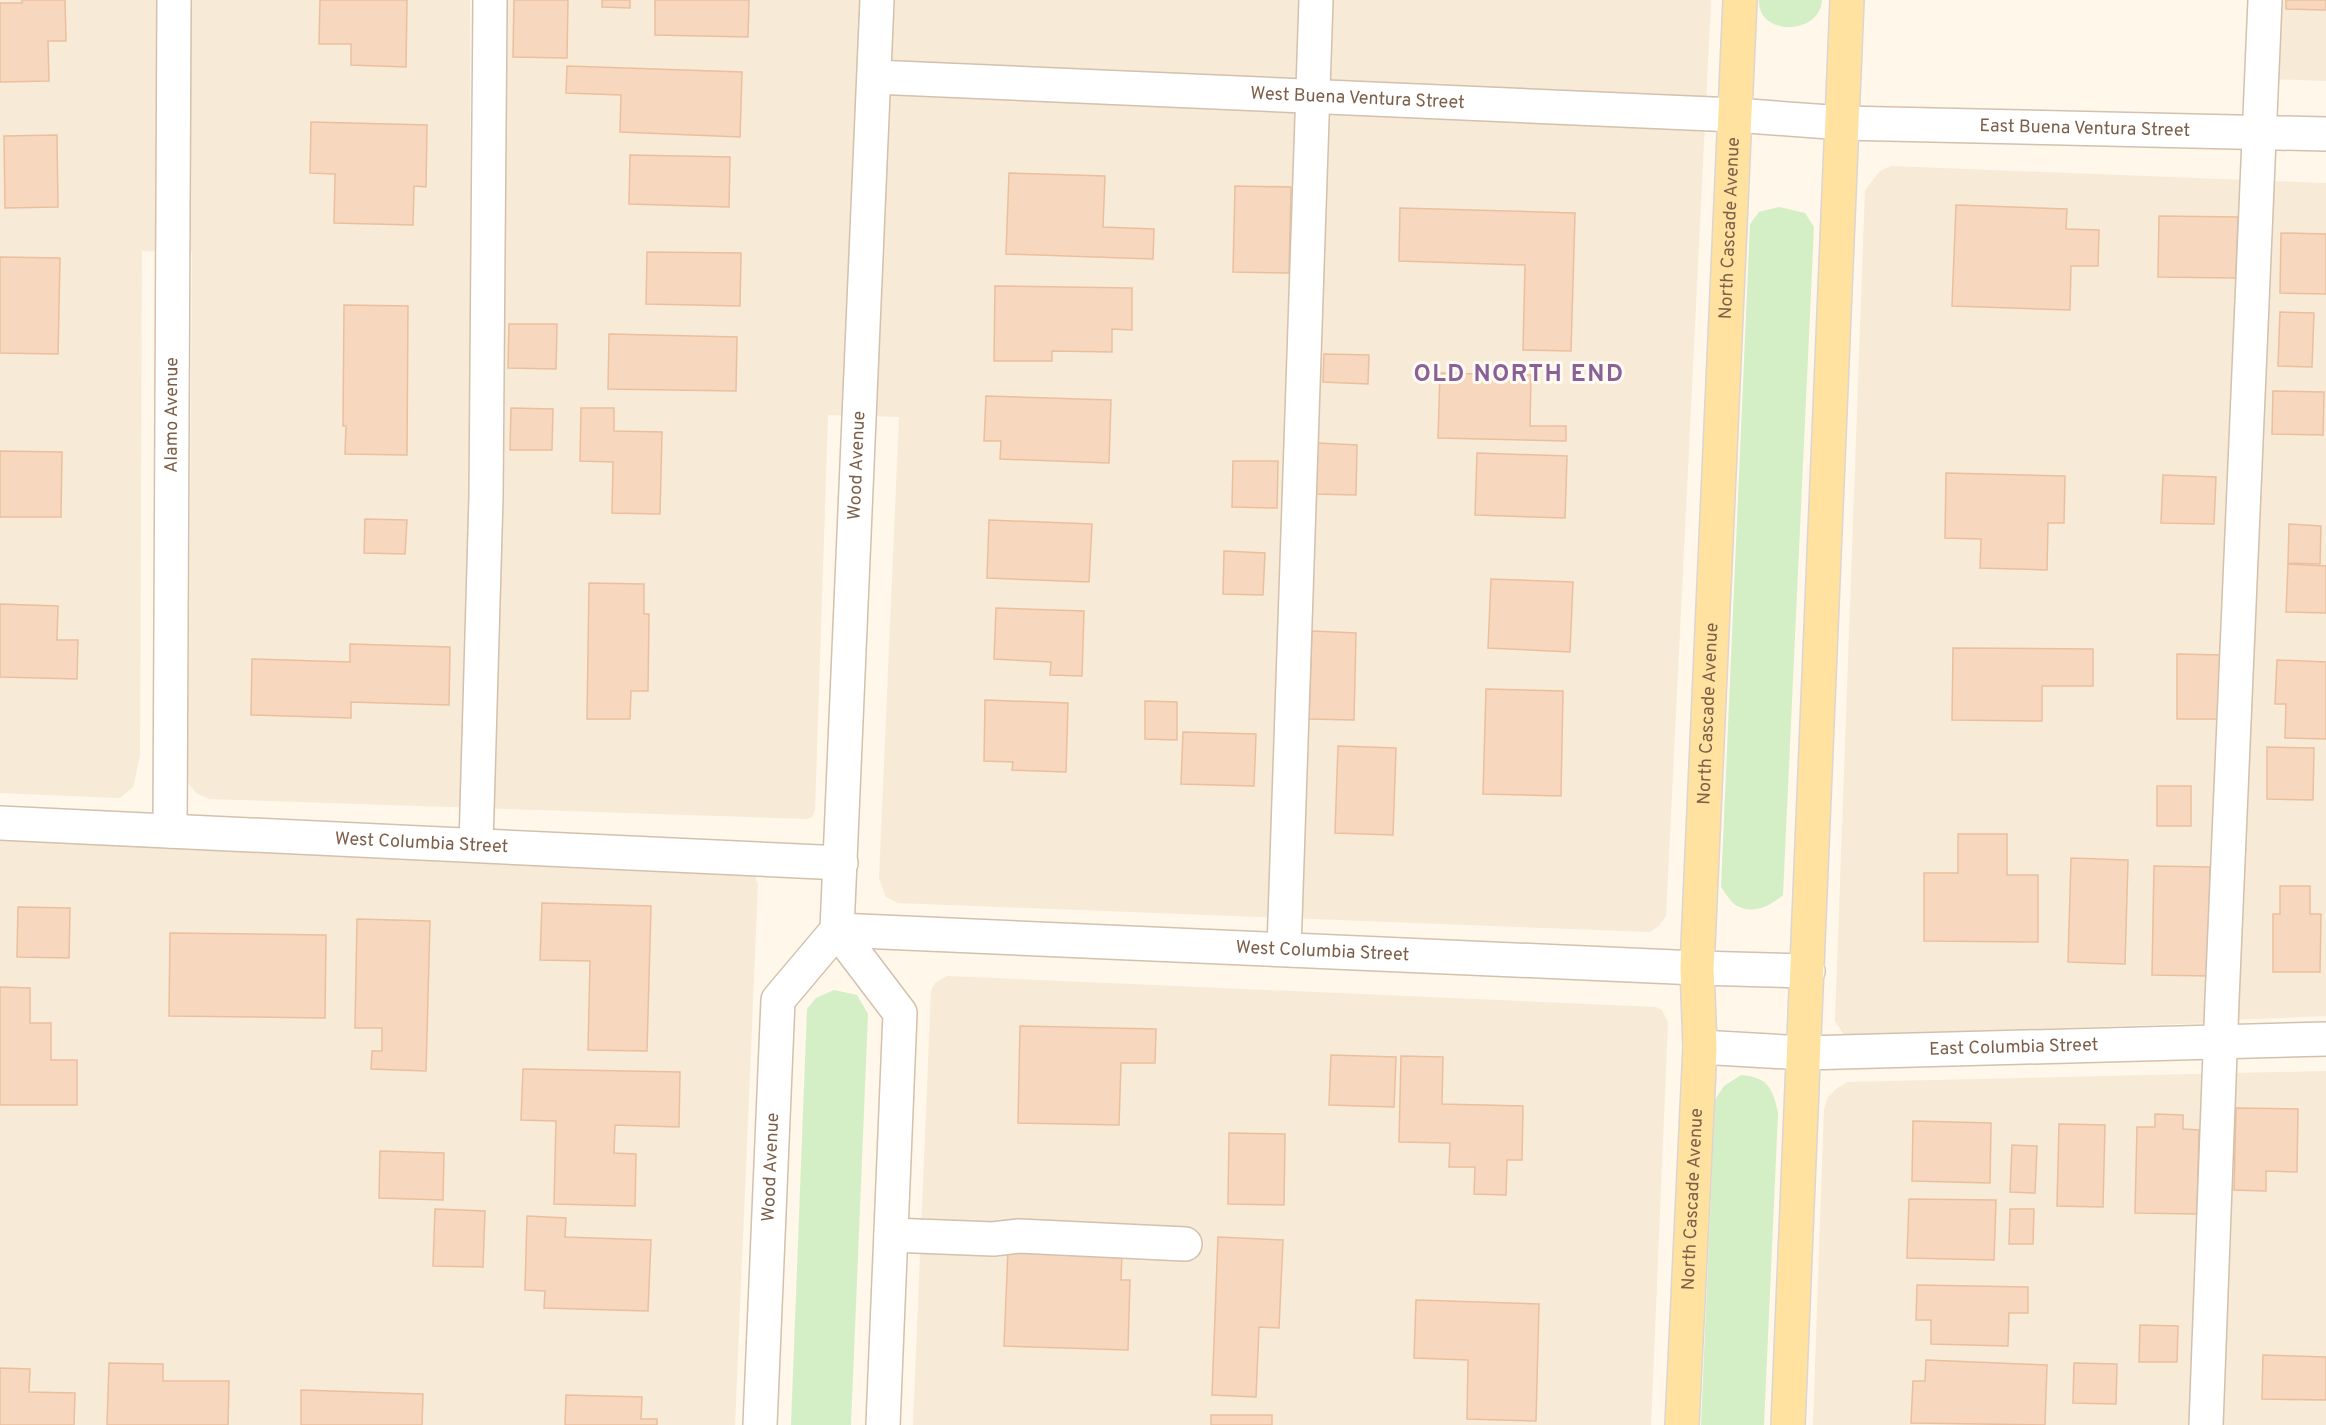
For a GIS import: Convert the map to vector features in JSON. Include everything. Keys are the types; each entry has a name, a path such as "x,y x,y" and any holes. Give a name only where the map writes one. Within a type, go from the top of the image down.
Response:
{"main road":[{"name":"North Cascade Avenue","path":"1682,1425 1700,1047 1697,969 1740,0"},
{"path":"1788,1425 1847,0"}],"street":[{"name":"Alamo Avenue","path":"170,831 174,0"},
{"path":"476,845 486,497 490,0"},
{"name":"Wood Avenue","path":"760,1425 778,1000 837,930 877,0"},
{"path":"1284,949 1316,0"},
{"path":"2206,1425 2220,1043 2265,0"},
{"name":"West Buena Ventura Street","path":"874,77 1734,115 1843,123"},
{"name":"East Buena Ventura Street","path":"1843,123 2326,134"},
{"name":"West Columbia Street","path":"0,823 841,863"},
{"name":"West Columbia Street","path":"837,930 1697,969 1808,971"},
{"path":"837,930 900,1013 883,1425"},
{"name":"East Columbia Street","path":"1700,1047 1804,1053 2326,1039"},
{"path":"891,1236 993,1239 1019,1236 1185,1244"}],"shaded area":[{"path":"0,0 470,0 471,403 502,403 507,0 1711,0 1666,916 1659,926 1650,932 898,903 886,897 879,879 899,417 828,415 815,810 812,817 807,819 209,799 196,793 188,783 192,252 142,251 140,756 133,787 120,798 0,793"},
{"path":"2274,0 2326,0 2326,81 2270,79"},
{"path":"1891,166 2246,180 2212,1023 1851,1035 1843,1034 1835,1021 1865,190 1880,171"},
{"path":"2272,181 2326,183 2326,1016 2234,1020"},
{"path":"0,838 754,874 758,884 735,1425 0,1425"},
{"path":"947,976 1656,1007 1662,1010 1668,1022 1651,1425 913,1425 931,991 935,983"},
{"path":"2326,1071 2326,1425 1813,1425 1824,1109 1828,1097 1836,1089 1848,1082"}],"green space":[{"path":"1759,0 1822,0 1819,12 1811,20 1789,27 1768,20 1761,12"},
{"path":"1779,207 1805,213 1814,227 1783,895 1762,908 1743,909 1730,900 1721,887 1750,224 1759,212"},
{"path":"834,990 857,995 868,1014 851,1425 791,1425 807,1009 816,998"},
{"path":"1741,1075 1757,1078 1768,1086 1774,1097 1778,1113 1764,1425 1701,1425 1715,1100 1724,1086"}],"building":[{"path":"22,0 65,0 66,41 48,41 49,81 0,82 0,3 22,3"},
{"path":"320,0 407,0 406,67 351,65 351,44 319,44"},
{"path":"514,0 568,0 567,58 513,57"},
{"path":"602,0 630,0 630,8 602,7"},
{"path":"655,0 749,0 748,37 655,35"},
{"path":"2286,0 2326,0 2326,10 2286,9"},
{"path":"567,66 742,72 740,137 620,132 621,95 566,93"},
{"path":"311,122 427,125 426,187 414,186 413,225 334,223 335,174 310,173"},
{"path":"57,135 58,207 5,208 4,136"},
{"path":"630,155 730,157 729,207 629,204"},
{"path":"1009,173 1105,176 1103,227 1154,229 1153,259 1006,254"},
{"path":"1235,186 1291,187 1289,273 1233,272"},
{"path":"1956,205 2067,209 2066,229 2099,230 2098,266 2071,266 2070,310 1952,306"},
{"path":"1400,208 1575,213 1571,351 1523,350 1525,265 1399,261"},
{"path":"2159,216 2238,217 2236,278 2158,277"},
{"path":"2281,233 2326,234 2326,294 2280,293"},
{"path":"647,252 741,253 740,306 646,304"},
{"path":"0,257 60,258 58,354 0,353"},
{"path":"995,286 1132,288 1132,330 1112,329 1112,352 1052,351 1052,361 994,361"},
{"path":"344,305 408,306 407,455 345,454 346,426 343,426"},
{"path":"2280,312 2314,313 2312,367 2278,366"},
{"path":"509,324 557,324 556,369 508,368"},
{"path":"609,334 737,337 736,391 608,389"},
{"path":"1324,354 1369,355 1368,384 1323,382"},
{"path":"1440,373 1531,375 1530,426 1566,426 1566,441 1438,438"},
{"path":"2273,391 2324,392 2323,435 2272,434"},
{"path":"986,396 1111,400 1109,463 1000,459 1001,441 984,441"},
{"path":"511,408 553,409 552,450 510,450"},
{"path":"581,408 614,408 614,431 662,432 660,514 612,513 613,462 580,461"},
{"path":"1317,443 1357,445 1356,495 1315,494"},
{"path":"0,451 62,452 61,517 0,517"},
{"path":"1477,453 1567,456 1565,518 1475,515"},
{"path":"1233,461 1278,461 1277,508 1232,507"},
{"path":"1946,473 2065,476 2064,523 2048,523 2047,570 1980,568 1981,539 1945,538"},
{"path":"2163,475 2216,477 2214,524 2161,523"},
{"path":"365,519 407,520 405,554 364,553"},
{"path":"989,520 1092,524 1089,582 987,578"},
{"path":"2289,524 2321,526 2320,564 2288,563"},
{"path":"1224,551 1265,553 1263,595 1223,594"},
{"path":"2288,564 2326,566 2326,613 2286,612"},
{"path":"1491,579 1573,582 1570,652 1488,648"},
{"path":"589,583 644,584 644,614 649,614 648,691 631,691 630,719 587,719"},
{"path":"0,604 58,606 57,640 78,640 77,679 0,677"},
{"path":"996,608 1084,611 1082,676 1050,675 1051,662 994,659"},
{"path":"1312,631 1356,633 1354,720 1309,719"},
{"path":"350,644 450,647 449,705 351,702 351,718 251,715 252,659 350,662"},
{"path":"1953,648 2093,649 2093,686 2042,686 2042,721 1952,720"},
{"path":"2177,654 2221,655 2220,719 2177,719"},
{"path":"2277,660 2326,662 2326,739 2285,738 2286,704 2275,704"},
{"path":"1486,689 1563,691 1561,796 1483,794"},
{"path":"985,700 1068,703 1066,772 1012,770 1013,762 984,761"},
{"path":"1145,701 1177,702 1177,740 1145,739"},
{"path":"1183,732 1256,734 1254,786 1181,784"},
{"path":"1338,746 1396,748 1393,835 1335,833"},
{"path":"2267,747 2314,748 2313,800 2267,799"},
{"path":"2157,786 2191,786 2191,826 2157,826"},
{"path":"1958,834 2007,834 2007,875 2038,875 2038,942 1924,941 1924,873 1958,873"},
{"path":"2071,858 2128,860 2125,964 2068,962"},
{"path":"2154,866 2210,867 2208,976 2152,975"},
{"path":"2280,886 2310,886 2310,914 2321,914 2320,972 2273,972 2273,914 2280,914"},
{"path":"542,903 651,906 647,1051 588,1050 590,961 540,960"},
{"path":"18,907 70,908 69,958 17,957"},
{"path":"357,919 430,921 426,1071 371,1069 372,1051 382,1051 382,1028 355,1028"},
{"path":"170,933 326,935 325,1018 169,1016"},
{"path":"0,987 30,988 30,1023 51,1023 51,1060 77,1060 77,1105 0,1105"},
{"path":"1020,1026 1156,1029 1155,1063 1121,1063 1119,1125 1018,1123"},
{"path":"1331,1055 1396,1057 1394,1107 1329,1105"},
{"path":"1401,1056 1443,1057 1442,1104 1523,1106 1522,1160 1507,1160 1506,1195 1474,1194 1475,1167 1449,1167 1450,1143 1399,1142"},
{"path":"523,1069 680,1072 679,1127 615,1125 614,1153 636,1154 635,1206 554,1204 556,1121 521,1120"},
{"path":"2236,1108 2298,1109 2297,1172 2266,1171 2266,1191 2234,1190"},
{"path":"2155,1114 2183,1115 2183,1129 2199,1130 2197,1214 2135,1213 2137,1127 2155,1127"},
{"path":"1913,1121 1991,1123 1990,1183 1912,1181"},
{"path":"2059,1124 2105,1125 2103,1207 2057,1206"},
{"path":"1229,1133 1285,1134 1284,1205 1228,1204"},
{"path":"2012,1145 2037,1146 2035,1193 2010,1192"},
{"path":"380,1151 444,1153 443,1200 379,1198"},
{"path":"1909,1199 1996,1200 1994,1260 1907,1258"},
{"path":"435,1209 485,1211 483,1267 433,1266"},
{"path":"2010,1209 2034,1209 2033,1244 2009,1244"},
{"path":"527,1216 566,1218 565,1237 651,1240 648,1311 544,1308 545,1291 525,1290"},
{"path":"1218,1237 1283,1240 1279,1328 1259,1327 1256,1397 1212,1395"},
{"path":"1008,1249 1122,1253 1121,1280 1130,1280 1128,1350 1004,1346"},
{"path":"1917,1285 2028,1287 2028,1313 2009,1313 2008,1346 1931,1344 1931,1320 1916,1320"},
{"path":"1416,1300 1539,1304 1536,1421 1467,1419 1468,1360 1414,1358"},
{"path":"2140,1325 2178,1326 2177,1362 2139,1362"},
{"path":"2263,1355 2326,1357 2326,1400 2262,1399"},
{"path":"1926,1360 2047,1365 2045,1425 1911,1423 1913,1381 1925,1381"},
{"path":"109,1363 163,1364 163,1381 229,1381 228,1425 107,1425"},
{"path":"2074,1363 2117,1364 2116,1404 2073,1403"},
{"path":"0,1368 30,1369 29,1392 75,1393 74,1425 0,1425"},
{"path":"301,1390 423,1394 422,1425 301,1425"},
{"path":"566,1395 642,1397 641,1419 657,1419 657,1425 565,1425"},
{"path":"1211,1415 1272,1415 1272,1425 1211,1425"}],"district":[{"name":"OLD NORTH END","path":"1519,375"}]}
